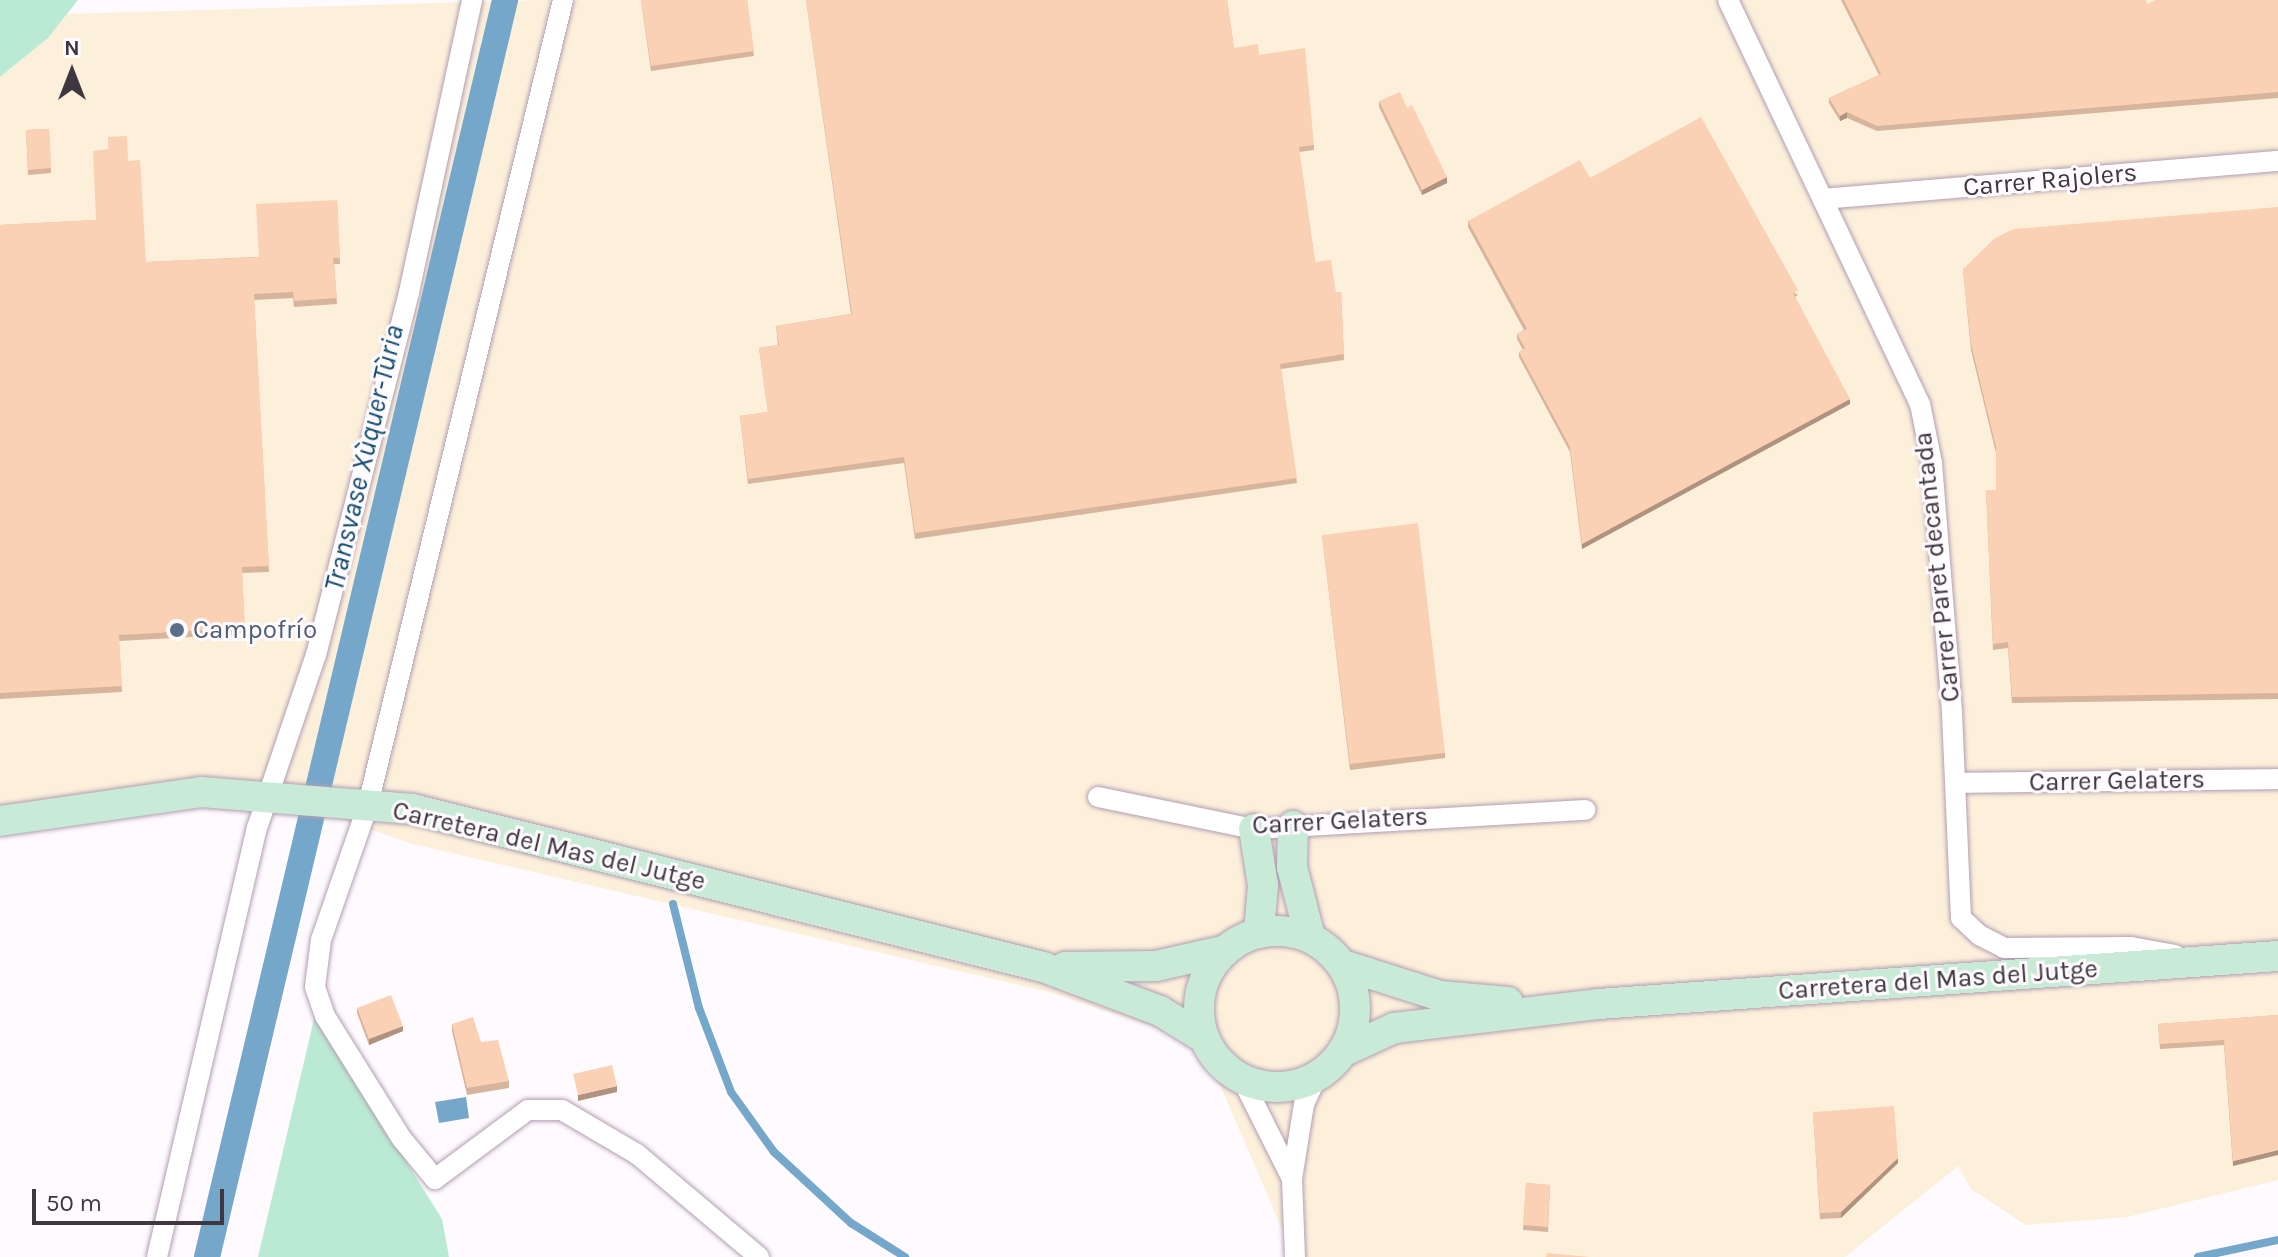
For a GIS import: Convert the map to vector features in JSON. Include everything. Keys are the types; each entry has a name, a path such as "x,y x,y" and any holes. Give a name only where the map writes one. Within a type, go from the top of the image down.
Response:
{"street":[{"path":"157,1257 257,828 280,796 409,292 472,0"},
{"path":"563,0 359,804 321,940 315,987 325,1016 402,1139 435,1179 528,1110 562,1110 637,1154 759,1257"},
{"name":"Carrer Paret decantada","path":"1728,0 1920,404 1932,463 1957,783 1957,895 1961,918 1979,935 2004,948 2131,947 2209,961"},
{"name":"Carrer Rajolers","path":"1823,199 2278,161"},
{"name":"Carrer Gelaters","path":"1957,783 2278,779"},
{"name":"Carretera del Mas del Jutge","path":"0,821 201,792 359,804 495,827 1043,967 1160,1011 1204,1038"},
{"name":"Carrer Gelaters","path":"1098,797 1254,829 1585,810"},
{"path":"1293,826 1292,867 1310,937"},
{"path":"1254,829 1263,885 1259,932"},
{"path":"1295,1257 1292,1179 1304,1104 1316,1078 1344,1051 1356,1008 1343,965 1310,937 1285,931 1259,932 1223,951 1203,983 1199,1020 1204,1038 1219,1062 1242,1079 1287,1087 1316,1078"},
{"name":"Carretera del Mas del Jutge","path":"1043,967 1156,966 1223,951"},
{"name":"Carretera del Mas del Jutge","path":"1344,1051 1394,1028 1598,1004 2278,956"},
{"name":"Carretera del Mas del Jutge","path":"1343,965 1440,996 1598,1004"},
{"path":"1242,1079 1292,1179"}],"shaded area":[{"path":"538,0 2278,0 2278,1180 2127,1217 2026,1225 1971,1189 1958,1166 1845,1257 1294,1257 1202,1043 1049,992 413,844 253,789 0,823 0,77 48,38 67,14"}],"green space":[{"path":"0,0 78,0 48,38 0,77"},
{"path":"315,1015 442,1219 449,1257 258,1257"}],"water":[{"path":"466,1097 469,1118 439,1123 435,1102"}],"building":[{"path":"641,0 747,0 754,51 651,66"},
{"path":"806,0 1227,0 1234,48 1258,44 1259,55 1305,48 1314,145 1299,147 1315,262 1331,260 1336,293 1341,292 1344,354 1280,364 1297,478 915,533 904,457 748,479 740,416 768,412 759,348 779,345 776,326 852,314"},
{"path":"1844,0 2145,0 2147,4 2156,0 2278,0 2278,92 1877,126 1847,112 1840,116 1829,98 1881,74"},
{"path":"1400,92 1407,108 1412,105 1447,177 1422,190 1379,101"},
{"path":"1701,117 1798,290 1793,293 1850,399 1582,544 1570,447 1519,352 1525,348 1517,334 1527,329 1468,221 1580,160 1590,178"},
{"path":"49,129 51,168 28,170 26,130"},
{"path":"127,136 128,161 140,160 146,262 259,257 256,204 337,200 340,258 333,258 337,298 294,301 293,292 254,294 269,566 242,567 245,628 119,635 122,686 0,693 0,225 96,220 93,151 108,149 108,137"},
{"path":"2278,207 2278,693 2012,697 2008,642 1993,644 1986,490 1996,490 1996,447 1971,344 1963,269 1995,238 2014,229"},
{"path":"1418,523 1445,753 1350,764 1322,535"},
{"path":"391,995 403,1026 369,1039 357,1008"},
{"path":"2278,1015 2278,1150 2233,1161 2224,1040 2160,1044 2158,1024"},
{"path":"473,1017 481,1042 498,1040 509,1081 467,1088 452,1024"},
{"path":"612,1065 617,1086 578,1095 573,1074"},
{"path":"1894,1106 1898,1158 1841,1212 1820,1213 1813,1112"},
{"path":"1526,1183 1550,1185 1548,1227 1523,1225"},
{"path":"1547,1253 1590,1257 1546,1257"}],"waterway":[{"name":"Transvase Xùquer-Tùria","path":"207,1257 505,0"},
{"path":"673,904 699,1008 731,1092 774,1152 851,1223 905,1257"},
{"path":"2198,1257 2278,1240"}],"place":[{"name":"Campofrío","path":"177,630"}]}
